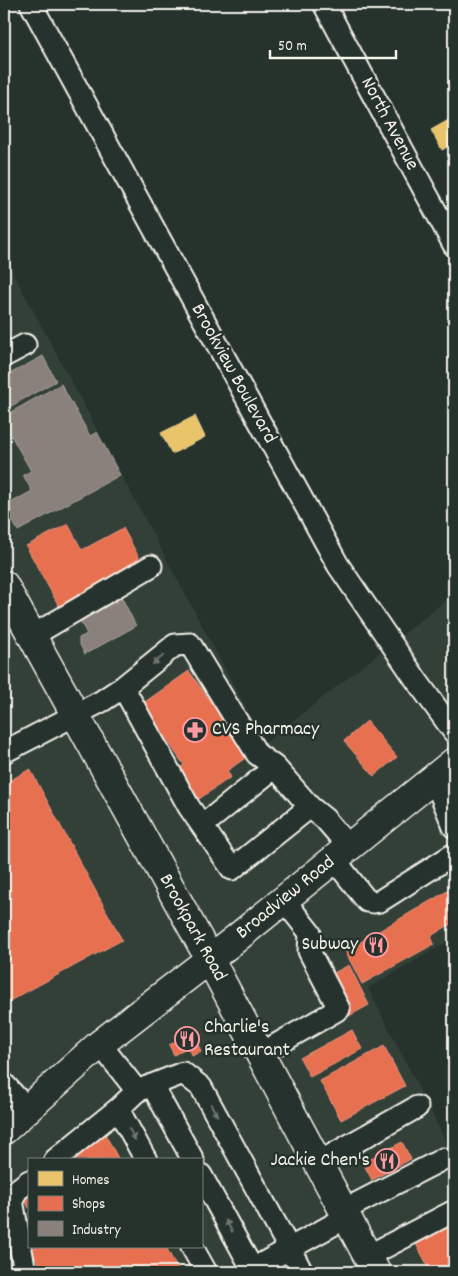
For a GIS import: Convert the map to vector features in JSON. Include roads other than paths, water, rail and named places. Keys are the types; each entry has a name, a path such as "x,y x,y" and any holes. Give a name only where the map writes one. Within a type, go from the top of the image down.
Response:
{"main road":[{"name":"Brookpark Road","path":"4,585 209,958 372,1264"},
{"name":"Broadview Road","path":"4,1130 100,1044 284,900 444,770"}],"street":[{"name":"Brookview Boulevard","path":"31,4 338,565 454,732"},
{"name":"North Avenue","path":"324,4 454,245"},
{"path":"4,356 24,345"},
{"path":"32,636 151,566"},
{"path":"4,752 102,701 123,687 175,645 190,644"},
{"path":"190,644 187,655 232,726 242,728"},
{"path":"190,644 257,754 275,767 310,807 325,819 367,901 374,902 380,900 454,854"},
{"path":"123,687 189,808 232,869 310,807"},
{"path":"202,826 275,767"},
{"path":"444,770 454,826"},
{"path":"260,1054 340,1009 309,951 310,933 284,900"},
{"path":"100,1044 144,1088 192,1158"},
{"path":"57,1158 144,1088 183,1074 201,1087 302,1272"},
{"path":"4,1084 27,1109"},
{"path":"318,1163 417,1107"},
{"path":"118,1109 145,1158"},
{"path":"202,1177 251,1271 345,1214 443,1159"},
{"path":"25,1272 12,1200 17,1190 28,1182"},
{"path":"372,1264 454,1211"},
{"path":"193,1248 206,1272"}],"place":[{"name":"CVS Pharmacy","path":"195,730"},
{"name":"Subway","path":"376,945"},
{"name":"Charlie's Restaurant","path":"187,1039"},
{"name":"Jackie Chen's","path":"387,1161"}]}
